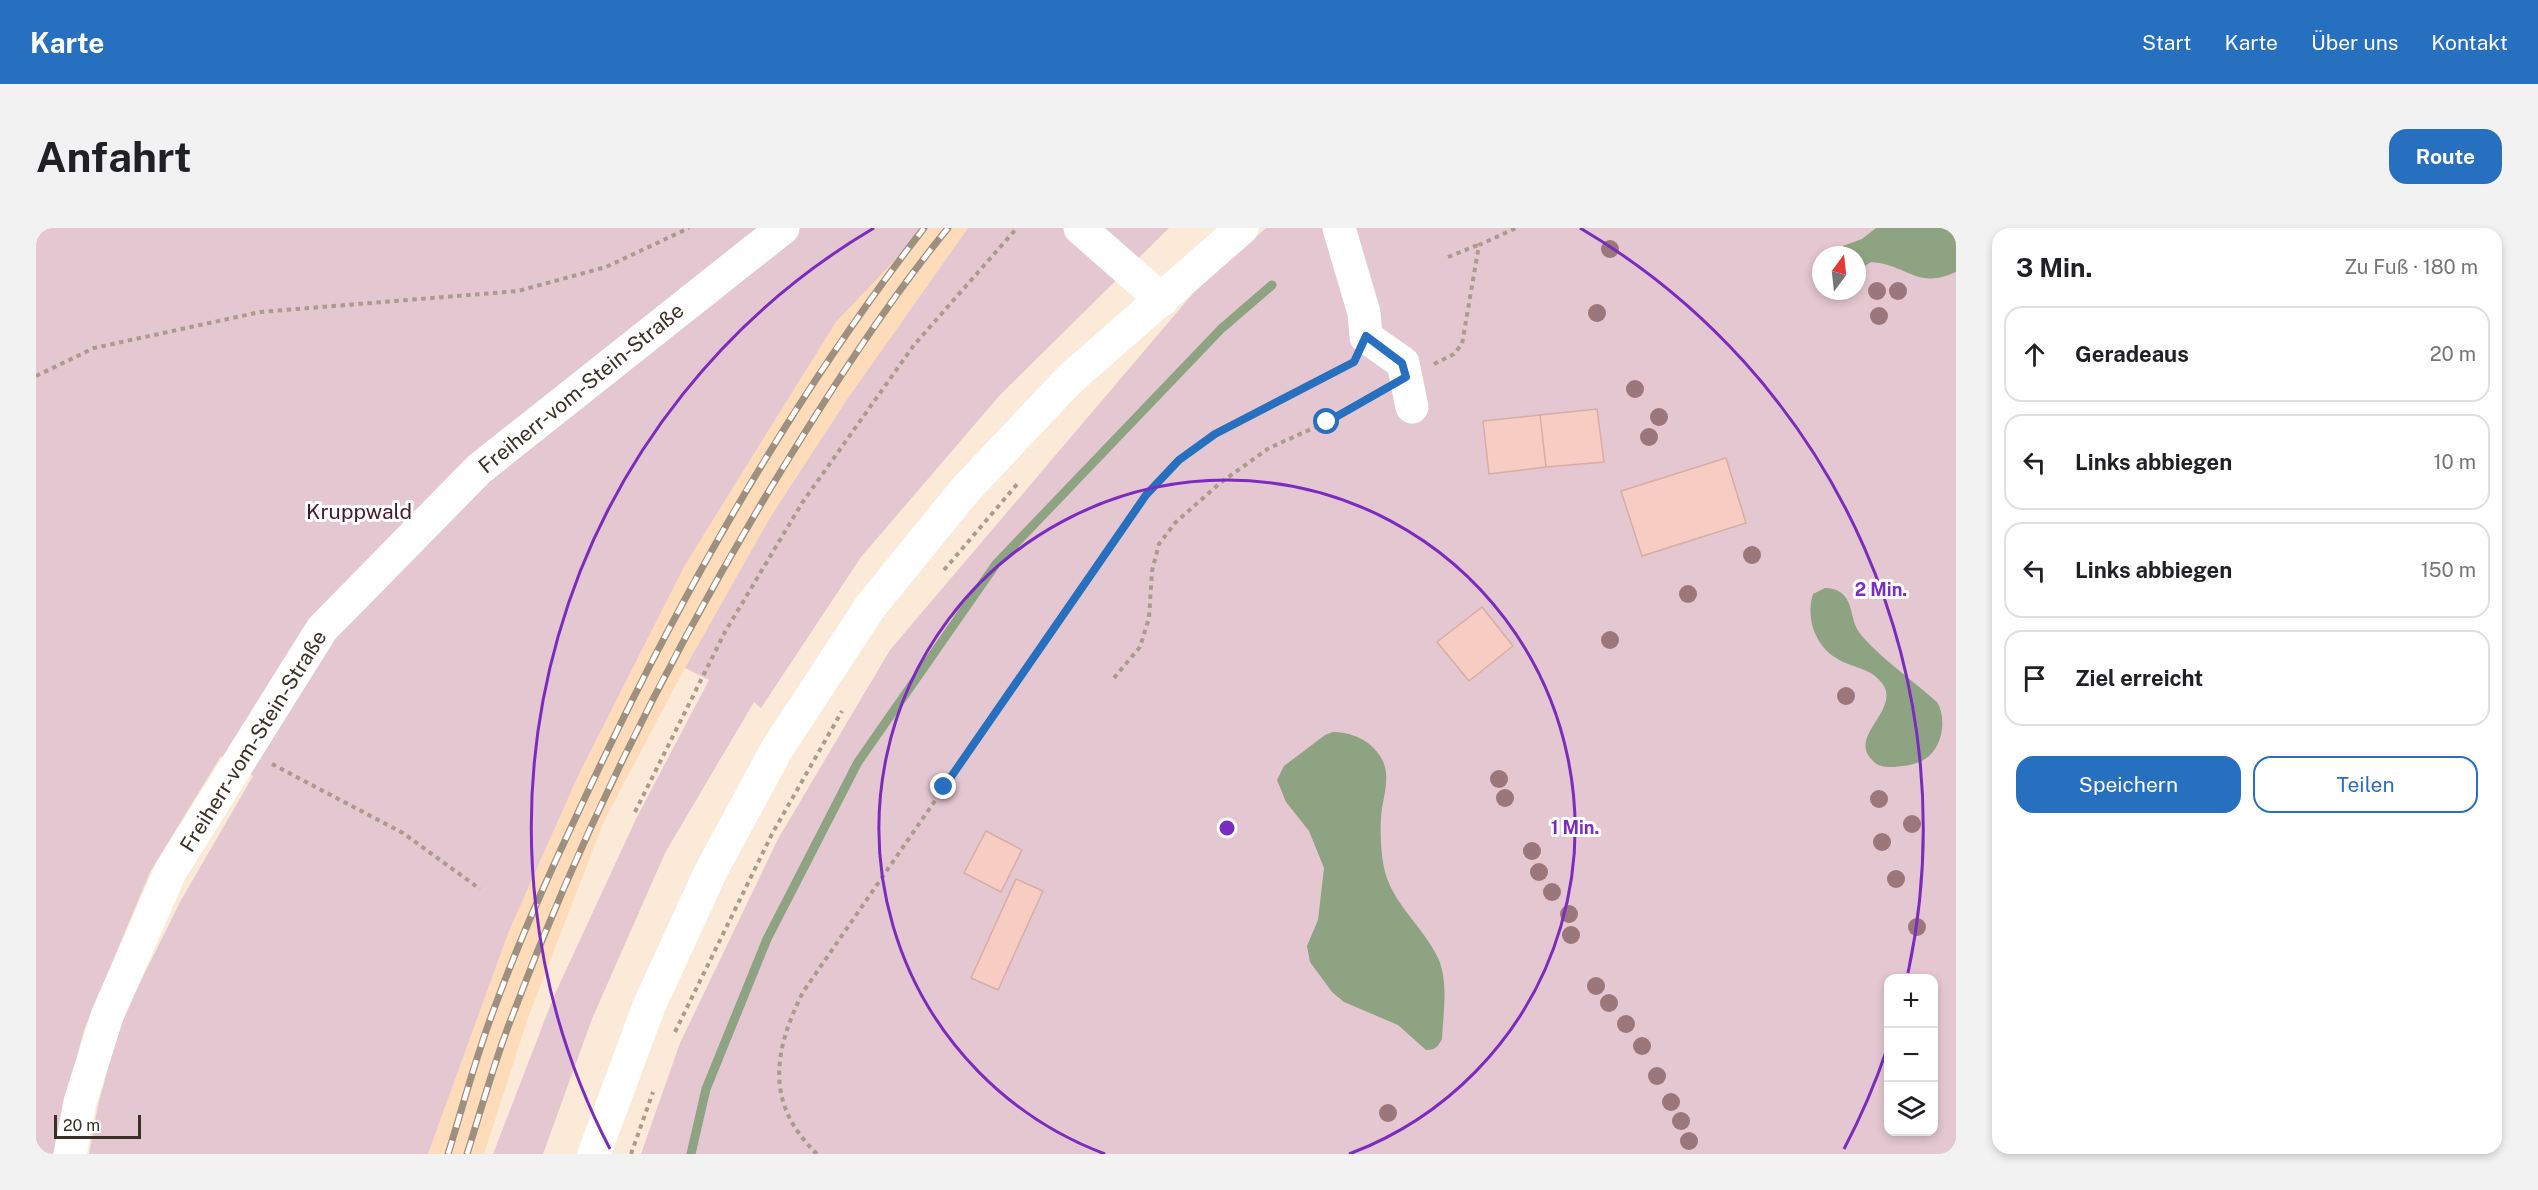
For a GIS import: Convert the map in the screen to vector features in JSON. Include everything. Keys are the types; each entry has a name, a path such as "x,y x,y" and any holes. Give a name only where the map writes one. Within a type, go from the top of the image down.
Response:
{"street":[{"name":"Freiherr-vom-Stein-Straße","path":"70,1154 80,1102 107,1016 170,872 244,750 322,629 479,469 783,228"},
{"path":"1080,228 1162,300"},
{"path":"594,1154 650,1006 711,871 777,749 870,607 965,490 1070,379 1242,228"},
{"path":"1339,228 1364,313 1366,336 1402,363 1409,392"}],"path":[{"path":"36,376 94,348 260,312 518,291 606,267 689,228"},
{"path":"635,812 725,632 802,503 914,345 1017,228"},
{"path":"1448,257 1516,228"},
{"path":"1114,678 1140,647 1149,618 1152,571 1159,544 1175,523 1220,483 1269,448 1327,422 1409,392 1454,354 1462,344 1479,245"},
{"path":"817,1154 789,1120 778,1090 781,1045 788,1023 803,992 1146,495 1179,460 1215,434 1354,362 1366,336"},
{"path":"942,572 1026,473"},
{"path":"672,1038 772,834 846,704"},
{"path":"244,750 403,833 480,889"},
{"path":"631,1154 654,1090"}],"shaded area":[{"path":"908,228 968,228 848,398 771,516 685,668 604,821 528,1018 484,1154 428,1154 509,931 578,776 685,565 836,322"},
{"path":"1876,228 1956,228 1956,272 1942,277 1922,278 1884,264 1871,262 1866,265 1866,246 1843,246 1862,239"},
{"path":"1825,588 1842,593 1850,605 1859,632 1885,658 1937,702 1942,716 1942,732 1936,748 1922,761 1902,766 1883,766 1873,761 1867,752 1866,743 1869,734 1885,705 1884,686 1869,672 1840,660 1822,645 1814,631 1811,608 1813,594"},
{"path":"1333,732 1353,735 1365,741 1376,750 1384,763 1386,787 1382,810 1381,850 1384,868 1394,893 1432,946 1443,978 1442,1039 1434,1049 1426,1050 1398,1025 1344,1002 1332,992 1310,962 1307,946 1318,920 1324,868 1309,831 1286,802 1277,780 1284,766 1325,735"}],"green space":[{"name":"Kruppwald","path":"36,228 925,228 836,322 685,565 578,776 509,931 428,1154 89,1154 98,1105 121,1021 180,902 253,776 221,756 150,872 84,1030 53,1154 36,1154"},
{"path":"968,228 1169,228 1000,395 861,557 761,708 754,702 665,853 592,1019 543,1154 493,1154 554,996 636,819 709,680 685,668 771,516 848,398"},
{"path":"1266,228 1956,228 1956,1154 641,1154 680,1043 778,839 890,650 1195,291"}],"building":[{"path":"1597,409 1604,462 1546,467 1540,415"},
{"path":"1540,415 1546,467 1489,474 1483,421"},
{"path":"1726,458 1746,523 1642,556 1621,491"},
{"path":"1482,607 1513,646 1469,681 1437,642"},
{"path":"986,831 1022,850 1001,892 964,873"},
{"path":"1016,879 1043,891 998,990 971,978"}],"waterway":[{"path":"691,1154 706,1089 767,939 858,762 996,564 1221,329 1272,285"}],"railway":[{"path":"448,1154 481,1045 518,948 571,827 634,697 708,557 788,422 877,291 924,228"},
{"path":"467,1154 500,1048 541,943 570,873 634,736 705,602 781,471 881,316 948,228"}],"route":[{"path":"944,787 1146,495 1179,460 1215,434 1354,362 1366,336 1402,363 1406,377 1327,422"}]}
